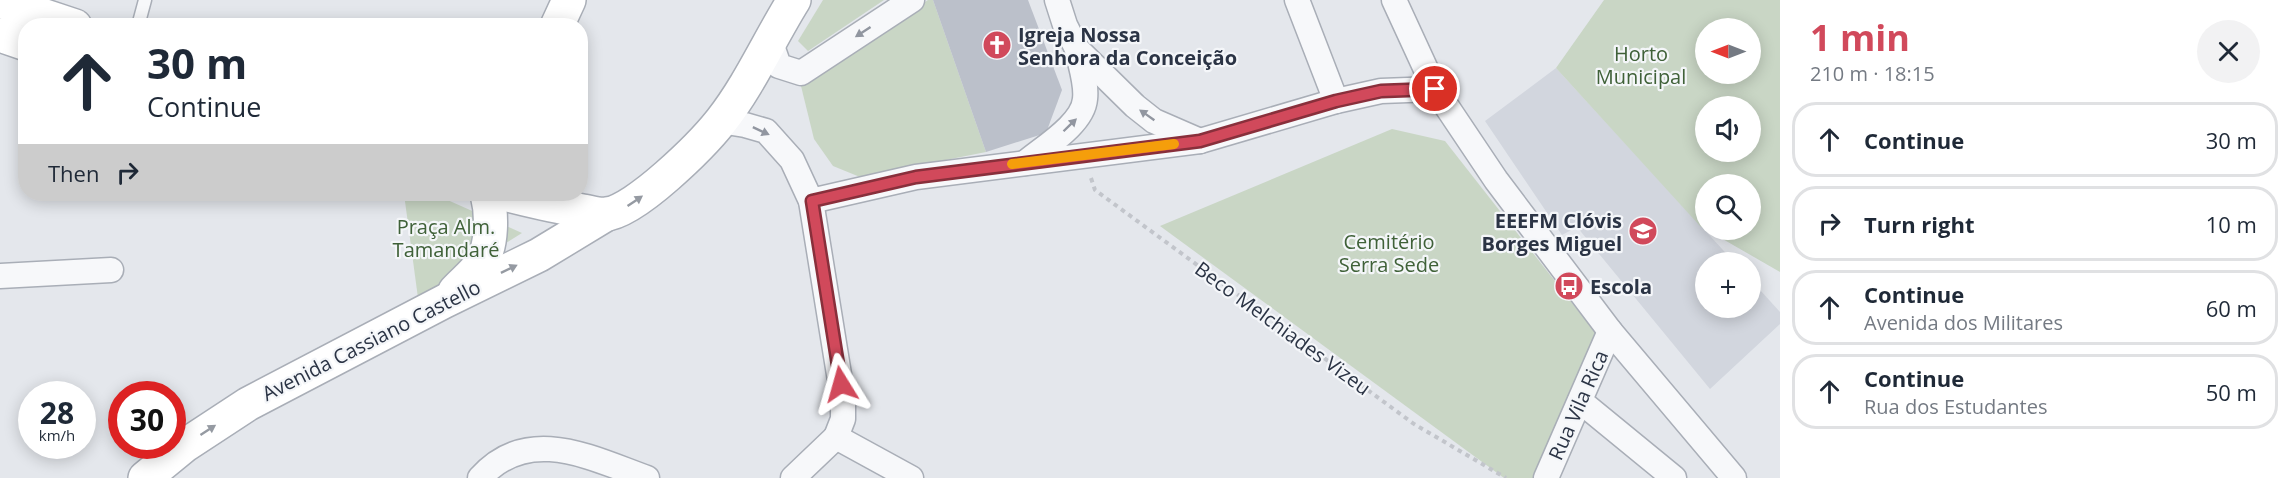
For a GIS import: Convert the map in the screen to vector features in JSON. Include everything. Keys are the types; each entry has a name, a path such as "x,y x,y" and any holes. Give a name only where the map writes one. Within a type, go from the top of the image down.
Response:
{"street":[{"path":"561,18 569,0"},
{"name":"Avenida Cassiano Castello","path":"145,478 184,446 248,404 445,301 539,255 605,214 619,211 633,204 658,184 720,121 745,85 794,0"},
{"path":"770,40 778,66 801,73 912,0"},
{"path":"1026,163 1072,125 1081,113 1085,100 1077,49 1065,25 1057,0"},
{"path":"1297,0 1336,101"},
{"path":"1394,0 1435,89 1496,180 1610,331 1734,478"},
{"path":"0,1 51,18"},
{"path":"0,35 18,41"},
{"path":"1077,49 1144,114 1154,121 1200,141"},
{"path":"812,201 916,177 1200,141 1336,101 1381,91 1435,89"},
{"path":"720,121 766,131 792,160 812,201 843,399 843,419 836,437 793,478"},
{"path":"445,301 482,263 489,239 492,212 489,201"},
{"path":"548,201 605,214"},
{"path":"0,276 111,270"},
{"name":"Rua Vila Rica","path":"1546,478 1610,331"},
{"path":"1580,401 1674,478"},
{"path":"836,437 911,478"},
{"path":"480,478 491,466 523,449 554,448 592,458 647,478"}],"lane":[{"path":"140,18 145,0"}],"path":[{"name":"Beco Melchiades Vizeu","path":"1084,156 1095,190 1414,424 1506,478"}],"shaded area":[{"name":"EEEFM Clóvis Borges Miguel","path":"1556,68 1695,219 1695,240 1714,240 1725,252 1695,252 1695,318 1761,318 1761,291 1780,312 1780,324 1710,389 1577,227 1562,235 1485,121"}],"green space":[{"path":"823,0 884,0 808,51 798,41"},
{"path":"928,0 933,0 986,152 860,177 833,166 814,139 801,86"},
{"name":"Horto Municipal","path":"1604,0 1780,0 1780,272 1761,261 1761,252 1745,252 1724,240 1761,240 1761,174 1695,174 1695,221 1556,68"},
{"name":"Cemitério Serra Sede","path":"1392,129 1445,141 1613,355 1557,478 1504,478 1160,226"},
{"name":"Praça Alm. Tamandaré","path":"405,201 450,201 522,233 418,298"}],"building":[{"name":"Igreja Nossa Senhora da Conceição","path":"933,0 1028,0 1062,90 1046,133 986,152"}],"slow traffic":[{"path":"1012,164 1174,144"}],"place":[{"name":"Igreja Nossa Senhora da Conceição","path":"997,45"},
{"name":"EEEFM Clóvis Borges Miguel","path":"1643,231"},
{"name":"Escola","path":"1569,286"}],"route":[{"path":"841,384 812,201 916,177 1200,141 1336,101 1381,91 1435,89"}]}
